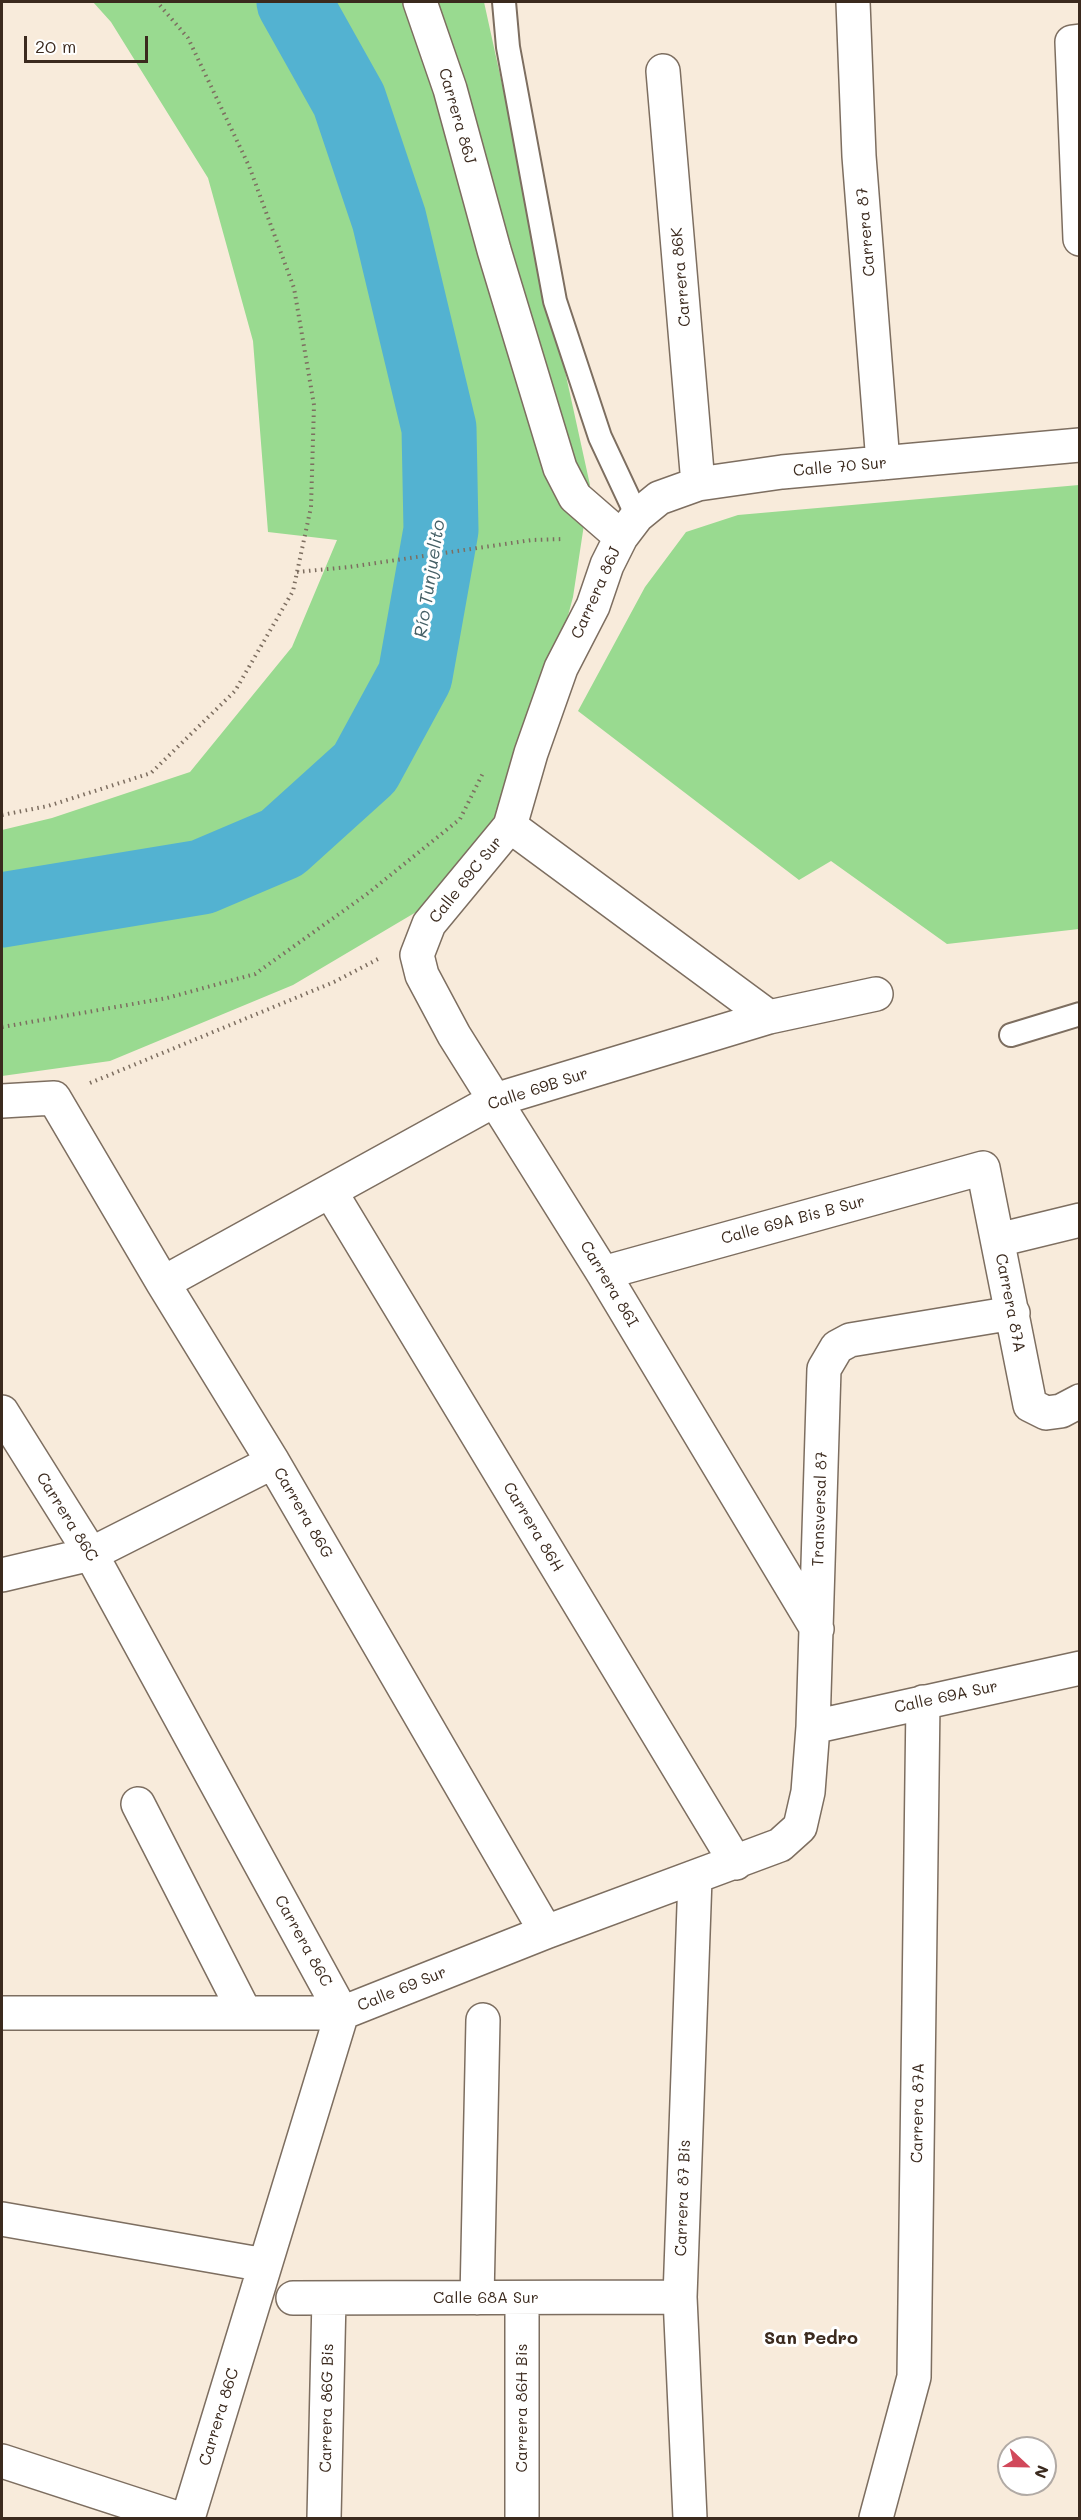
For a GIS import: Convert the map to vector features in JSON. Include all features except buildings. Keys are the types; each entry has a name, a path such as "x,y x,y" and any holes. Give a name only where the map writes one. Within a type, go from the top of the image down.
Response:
{"street":[{"name":"Carrera 86J","path":"420,2 450,89 494,250 560,468 575,497 629,527 607,565 593,606 561,668 531,753 510,826"},
{"name":"Carrera 87","path":"853,2 859,156 884,463"},
{"path":"1076,42 1079,229"},
{"name":"Carrera 86K","path":"663,71 698,484"},
{"name":"Calle 70 Sur","path":"629,527 659,498 698,484 782,472 1080,445"},
{"path":"510,826 769,1017"},
{"name":"Calle 69C Sur","path":"423,935 437,913 510,826"},
{"name":"Carrera 86I","path":"423,935 417,955 422,975 454,1035 603,1273 817,1629"},
{"name":"Calle 69B Sur","path":"163,1283 495,1100 769,1017 876,994"},
{"path":"2,1101 54,1098"},
{"name":"Carrera 86G","path":"54,1098 163,1283 273,1462 546,1932"},
{"name":"Calle 69A Bis B Sur","path":"603,1273 983,1168"},
{"name":"Carrera 87A","path":"983,1168 1030,1405 1046,1413 1070,1406"},
{"name":"Carrera 86H","path":"330,1191 736,1863"},
{"path":"998,1240 1080,1220"},
{"name":"Transversal 87","path":"780,1845 800,1827 808,1792 817,1629 824,1369 837,1347 850,1340 1013,1313"},
{"name":"Carrera 86C","path":"2,1412 92,1554 342,2013 188,2518"},
{"path":"2,1575 92,1554 273,1462"},
{"name":"Calle 69A Sur","path":"813,1727 1080,1668"},
{"name":"Carrera 87A","path":"876,2518 914,2377 923,1702"},
{"path":"138,1804 246,2013"},
{"name":"Calle 69 Sur","path":"2,2013 342,2013 546,1932 780,1845"},
{"name":"Carrera 87 Bis","path":"690,2518 680,2297 695,1878"},
{"path":"477,2298 483,2019"},
{"path":"2,2219 265,2265"},
{"name":"Calle 68A Sur","path":"292,2298 680,2297"},
{"name":"Carrera 86G Bis","path":"324,2518 329,2298"},
{"name":"Carrera 86H Bis","path":"522,2298 522,2518"},
{"path":"2,2461 177,2518"}],"lane":[{"path":"504,2 508,46 555,301 629,527"},
{"path":"1011,1035 1080,1014"}],"path":[{"path":"2,815 48,806 151,773 235,691 293,591 311,507 314,405 294,288 249,166 234,134 188,38 157,2"},
{"path":"296,572 350,567 532,540"},
{"path":"2,1027 167,998 255,974 367,894 460,819 484,770"},
{"path":"54,1098 334,982 423,935"}],"green space":[{"path":"93,2 484,2 590,485 573,597 554,668 499,812 428,905 293,985 110,1061 2,1076 2,830 52,818 190,772 292,647 337,540 268,532 253,341 208,178 111,22"},
{"path":"1079,485 1079,929 947,944 831,861 799,880 578,711 645,587 686,532 738,515"}],"waterway":[{"name":"Río Tunjuelito","path":"2,910 202,877 282,843 365,768 415,676 441,530 439,428 389,219 349,100 294,2"}],"district":[{"name":"San Pedro","path":"811,2338"}]}
